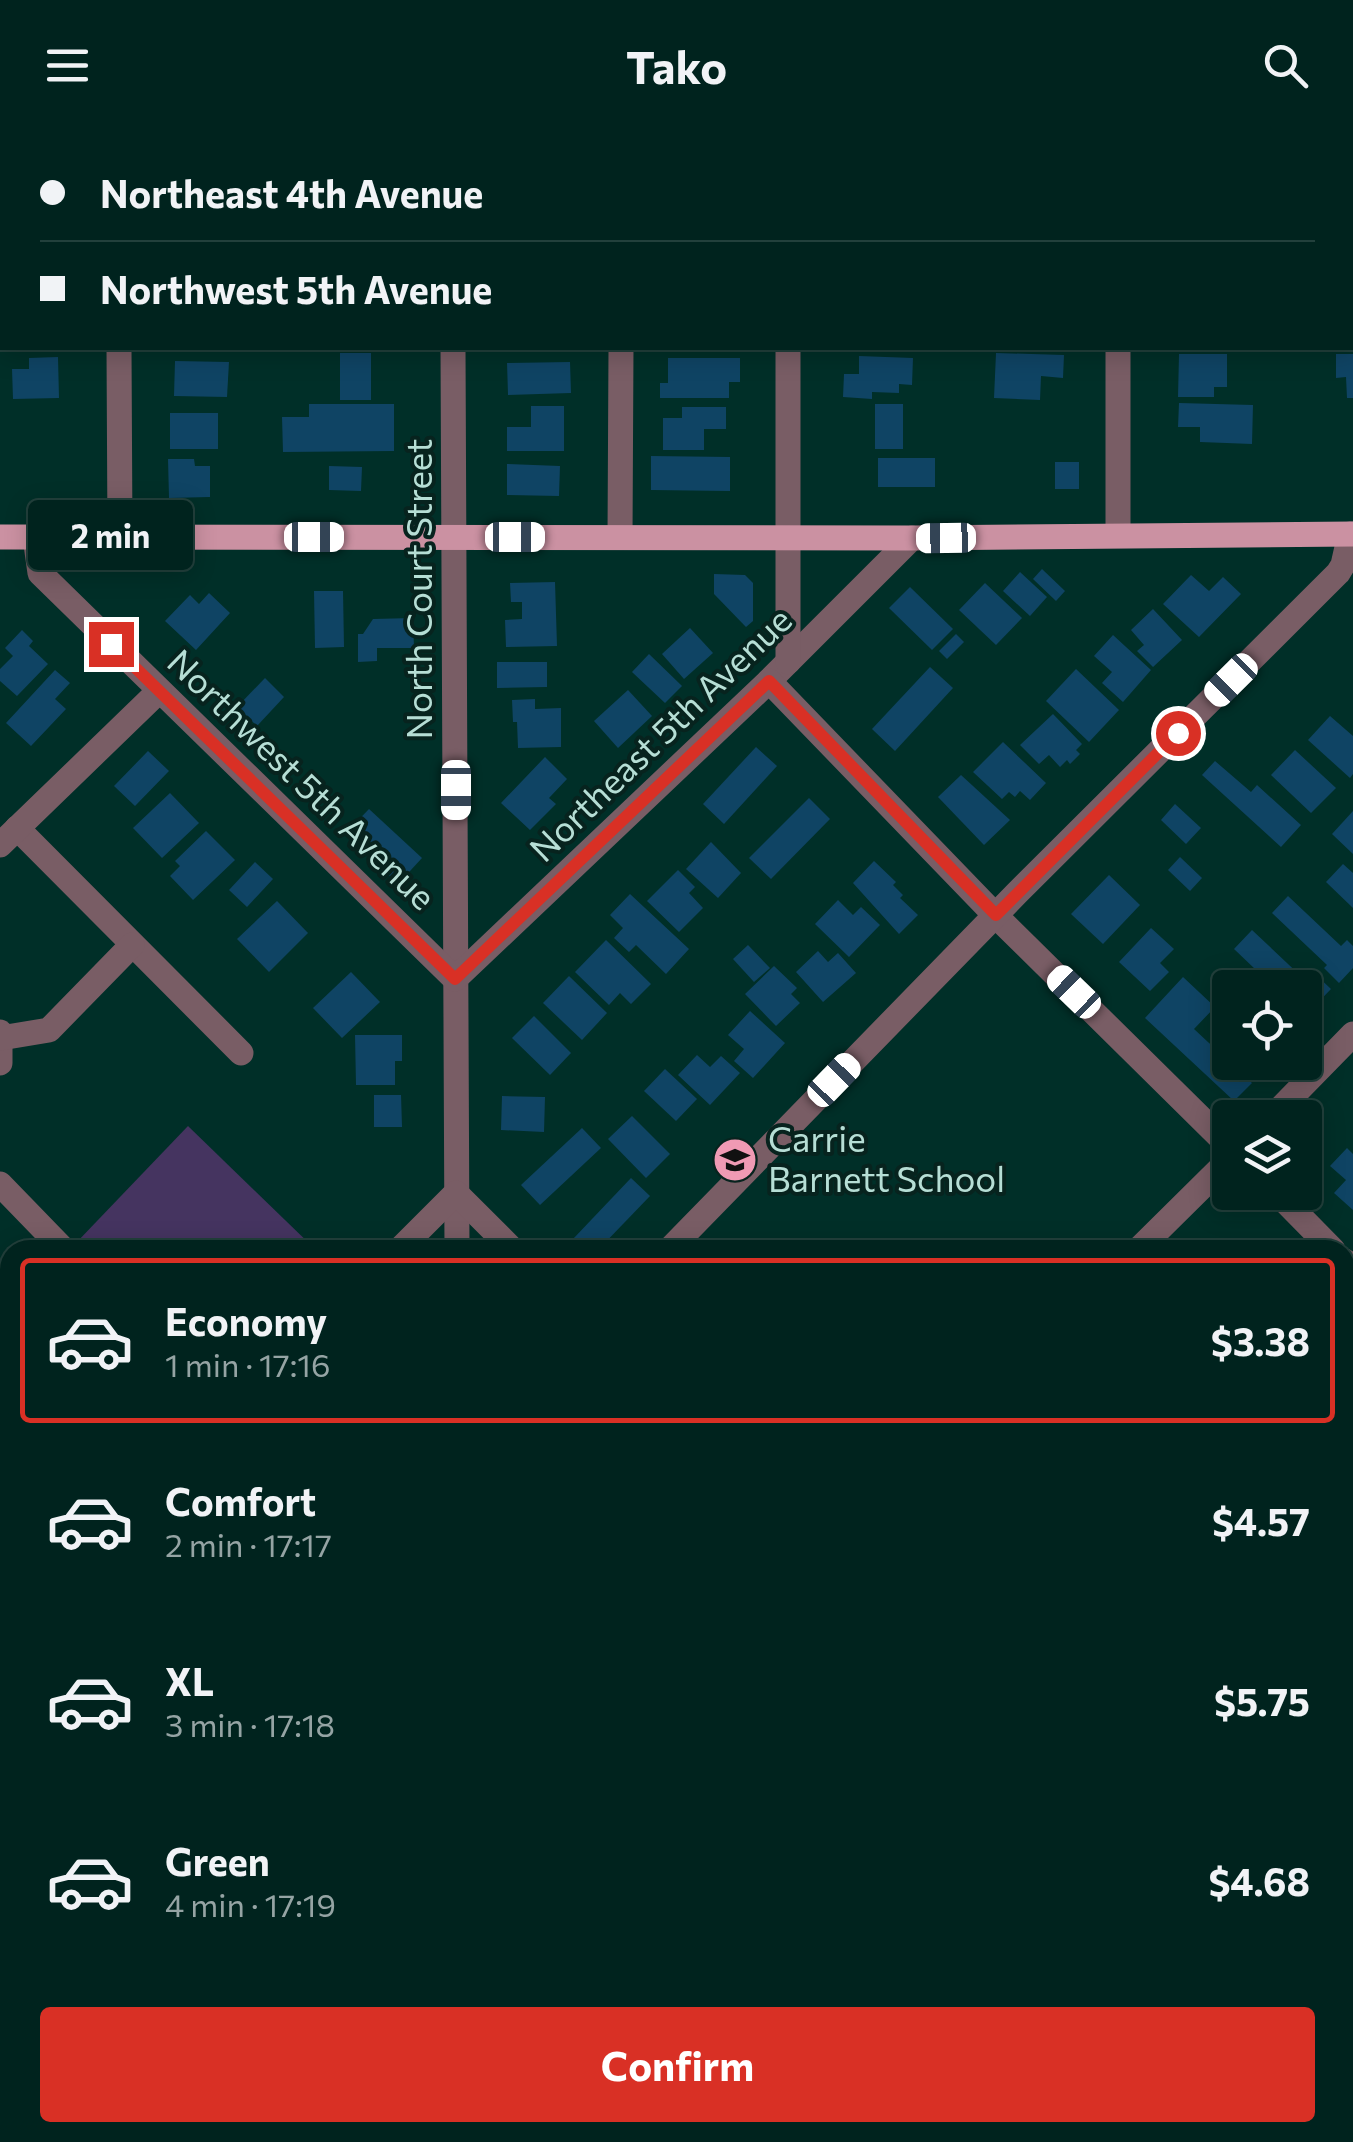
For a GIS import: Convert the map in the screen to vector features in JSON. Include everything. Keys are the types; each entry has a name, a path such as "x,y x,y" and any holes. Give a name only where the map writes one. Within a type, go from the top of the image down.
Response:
{"main road":[{"path":"0,537 912,538 1352,534"}],"street":[{"path":"119,350 120,537"},
{"name":"North Court Street","path":"453,350 457,1240"},
{"path":"620,537 621,350"},
{"path":"788,350 788,662"},
{"path":"1118,350 1118,535"},
{"path":"679,1240 1338,573 1352,534"},
{"name":"Northwest 5th Avenue","path":"35,537 40,573 455,979"},
{"name":"Northeast 5th Avenue","path":"455,979 769,681 912,538"},
{"path":"769,681 996,915 1212,1129"},
{"path":"159,691 8,836 132,944 240,1053"},
{"path":"0,1063 0,1035 49,1030 132,944"},
{"path":"1289,1100 1353,1034"},
{"path":"1148,1240 1212,1176"},
{"path":"0,1184 54,1240"},
{"path":"409,1240 456,1194 504,1240"},
{"path":"1294,1210 1324,1240"}],"shaded area":[{"path":"188,1126 306,1240 79,1240"}],"building":[{"path":"340,353 371,353 371,400 340,400"},
{"path":"996,353 1064,355 1063,378 1041,376 1040,400 994,398"},
{"path":"1179,354 1227,354 1227,387 1214,387 1214,397 1178,397"},
{"path":"1336,354 1353,354 1353,398 1347,398 1346,377 1336,378"},
{"path":"859,356 913,358 912,385 899,384 899,393 872,392 872,399 843,397 844,374 859,374"},
{"path":"58,357 59,398 13,399 12,369 29,369 29,358"},
{"path":"668,358 740,358 740,382 729,382 729,398 660,398 660,383 668,383"},
{"path":"175,361 229,362 227,397 174,396"},
{"path":"570,362 571,393 508,395 507,363"},
{"path":"1179,403 1253,405 1252,444 1200,442 1200,427 1178,427"},
{"path":"309,404 394,404 394,451 283,452 282,417 309,417"},
{"path":"875,404 903,404 903,449 875,449"},
{"path":"531,406 564,406 564,451 507,451 507,427 531,427"},
{"path":"682,407 726,407 726,429 704,429 704,450 663,450 663,418 682,418"},
{"path":"170,413 218,413 218,449 170,449"},
{"path":"651,456 730,457 730,491 651,490"},
{"path":"878,458 935,458 935,487 878,487"},
{"path":"168,459 194,459 195,466 210,466 210,497 169,498"},
{"path":"1055,462 1079,462 1079,489 1055,489"},
{"path":"507,464 560,466 559,496 507,495"},
{"path":"329,466 362,467 361,491 329,490"},
{"path":"1042,569 1065,591 1056,601 1033,579"},
{"path":"1020,572 1047,597 1030,616 1003,591"},
{"path":"714,574 745,575 753,583 753,621 746,627 714,594"},
{"path":"1191,575 1209,591 1223,577 1241,594 1199,637 1163,604"},
{"path":"555,582 557,646 506,647 505,620 522,619 522,602 511,602 510,583"},
{"path":"985,583 1022,618 996,645 959,610"},
{"path":"910,587 953,629 932,650 889,608"},
{"path":"314,591 343,591 344,647 315,648"},
{"path":"209,593 230,613 196,650 165,621 190,595 199,604"},
{"path":"1153,609 1182,640 1153,667 1137,651 1144,645 1131,630"},
{"path":"413,618 414,648 377,648 377,661 358,662 358,634 363,634 373,619"},
{"path":"690,628 713,653 684,679 662,654"},
{"path":"22,630 33,641 29,646 48,664 17,696 0,681 0,669 13,656 5,648"},
{"path":"956,634 964,642 947,659 939,651"},
{"path":"1113,635 1151,670 1123,702 1102,683 1112,672 1094,656"},
{"path":"649,654 682,686 665,703 632,672"},
{"path":"497,662 547,662 547,687 497,688"},
{"path":"930,667 953,688 895,751 872,729"},
{"path":"1076,669 1119,710 1089,742 1046,701"},
{"path":"55,670 70,683 55,699 66,709 31,746 6,723"},
{"path":"265,678 284,697 257,726 237,707"},
{"path":"628,690 652,716 618,748 594,721"},
{"path":"535,699 535,709 561,708 561,747 518,748 512,700"},
{"path":"1053,714 1082,744 1076,750 1080,754 1060,767 1049,755 1039,764 1020,745"},
{"path":"1330,716 1353,736 1350,778 1308,740"},
{"path":"1003,742 1046,783 1030,800 1020,791 1015,797 1009,792 1002,799 973,772"},
{"path":"756,747 777,766 724,824 703,804"},
{"path":"1295,750 1336,788 1311,813 1271,775"},
{"path":"148,751 169,771 135,806 114,786"},
{"path":"545,757 567,779 549,798 556,804 530,830 501,803"},
{"path":"1215,761 1251,792 1257,785 1301,825 1281,847 1202,775"},
{"path":"961,775 1010,820 984,845 938,797"},
{"path":"170,793 199,823 162,858 133,828"},
{"path":"809,798 830,819 771,879 749,858"},
{"path":"1175,804 1201,828 1186,844 1161,820"},
{"path":"369,809 422,858 398,884 345,834"},
{"path":"1353,811 1353,854 1332,834"},
{"path":"206,831 235,860 193,900 170,876 180,866 175,861"},
{"path":"711,842 741,873 718,898 686,869"},
{"path":"1180,857 1202,878 1190,891 1168,870"},
{"path":"874,861 896,882 893,885 903,895 900,898 918,915 899,934 853,883"},
{"path":"255,862 273,879 247,907 229,890"},
{"path":"1343,864 1353,873 1353,908 1326,882"},
{"path":"678,870 695,887 689,893 703,908 679,932 647,901"},
{"path":"1109,875 1140,905 1103,944 1071,914"},
{"path":"630,894 689,949 666,974 636,945 629,952 614,938 623,928 610,915"},
{"path":"1288,896 1341,946 1347,940 1353,946 1353,968 1339,983 1324,968 1327,965 1272,913"},
{"path":"838,900 853,915 861,907 880,925 849,957 815,924"},
{"path":"277,901 308,933 269,972 237,939"},
{"path":"1151,928 1174,949 1160,963 1169,972 1150,991 1119,962"},
{"path":"1252,930 1294,970 1256,970 1234,949"},
{"path":"606,940 651,984 631,1004 620,993 609,1005 575,972"},
{"path":"748,945 770,968 754,982 733,959"},
{"path":"818,951 828,962 838,953 856,973 823,1002 796,972"},
{"path":"774,966 797,988 791,994 800,1003 776,1026 745,994"},
{"path":"351,972 380,1002 342,1038 313,1008"},
{"path":"569,976 607,1013 582,1040 543,1003"},
{"path":"1183,977 1212,1004 1212,1010 1194,1029 1212,1046 1212,1080 1252,1083 1233,1100 1145,1018"},
{"path":"1322,980 1331,989 1322,998"},
{"path":"750,1011 785,1043 753,1078 734,1061 744,1049 728,1035"},
{"path":"534,1016 571,1053 550,1075 512,1038"},
{"path":"355,1035 402,1035 402,1061 395,1061 395,1085 356,1085"},
{"path":"697,1055 710,1067 721,1056 740,1073 710,1105 678,1075"},
{"path":"665,1069 697,1099 676,1121 644,1091"},
{"path":"374,1095 401,1095 402,1127 374,1127"},
{"path":"502,1096 545,1097 544,1132 501,1130"},
{"path":"632,1116 670,1154 646,1178 608,1139"},
{"path":"582,1128 601,1148 540,1205 521,1185"},
{"path":"1347,1148 1353,1154 1353,1210 1334,1193 1346,1180 1330,1166"},
{"path":"631,1178 650,1196 608,1240 573,1239"}],"place":[{"name":"Carrie Barnett School","path":"735,1160"}],"route":[{"path":"111,644 455,979 769,681 996,915 1178,733"}]}
